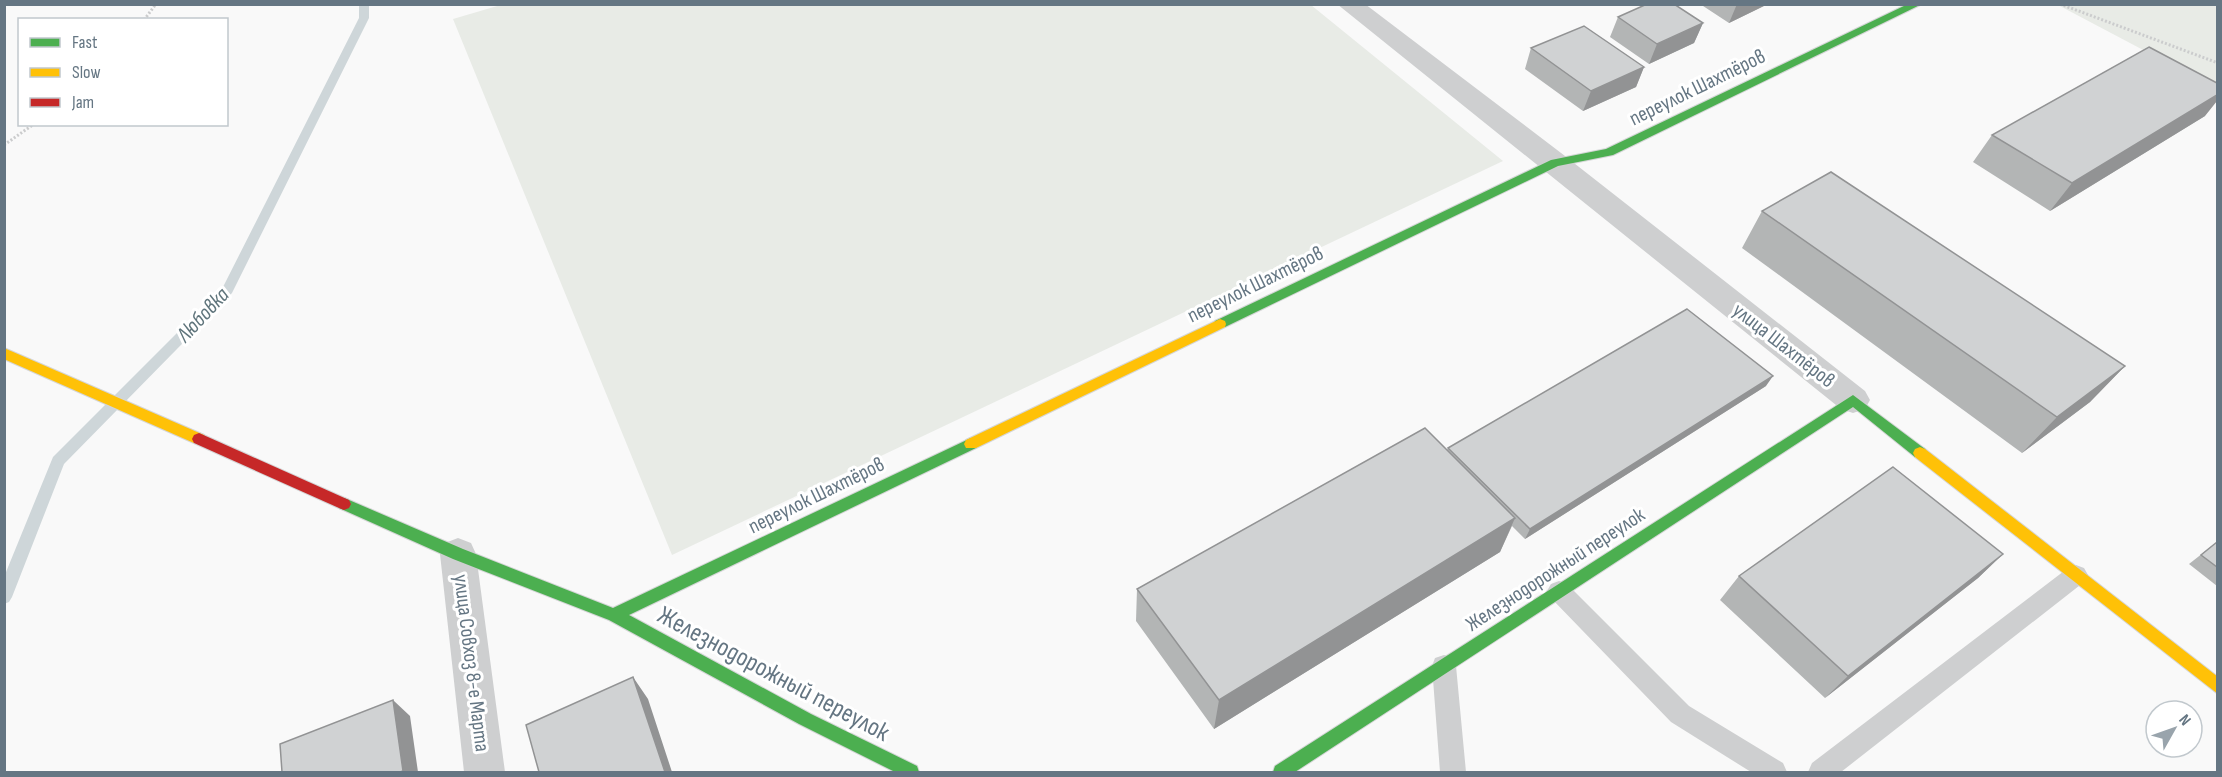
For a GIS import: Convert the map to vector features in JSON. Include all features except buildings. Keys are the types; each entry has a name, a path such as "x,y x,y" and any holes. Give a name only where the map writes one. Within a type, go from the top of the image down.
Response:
{"street":[{"name":"улица Шахтёров","path":"1349,4 1555,163 2217,687"},
{"name":"переулок Шахтёров","path":"614,615 1555,163 1609,152 1917,4"},
{"name":"Железнодорожный переулок","path":"4,353 458,554 614,615 805,719 910,772"},
{"name":"Железнодорожный переулок","path":"1281,772 1853,400"},
{"name":"улица Совхоз 8-е Марта","path":"458,554 485,772"}],"lane":[{"path":"1821,772 2076,575"},
{"path":"1559,591 1680,714 1774,772"},
{"path":"1444,666 1454,772"}],"path":[{"path":"146,18 156,4"},
{"path":"2060,4 2217,63"},
{"path":"4,145 31,126"}],"shaded area":[{"path":"504,4 1311,5 1503,161 672,555 453,19"},
{"path":"2058,5 2217,5 2217,89"}],"waterway":[{"name":"Любовка","path":"4,597 58,461 228,290 364,18 364,4"}],"traffic: fast":[{"path":"1220,324 1555,163 1609,152 1917,4"},
{"path":"1281,772 1853,400 1920,453"},
{"path":"614,615 971,444"},
{"path":"344,504 458,554 614,615 805,719 911,772"}],"traffic: slow":[{"path":"971,444 1220,324"},
{"path":"4,353 199,439"},
{"path":"1920,453 2218,687"}],"traffic: jam":[{"path":"199,439 344,504"}]}
